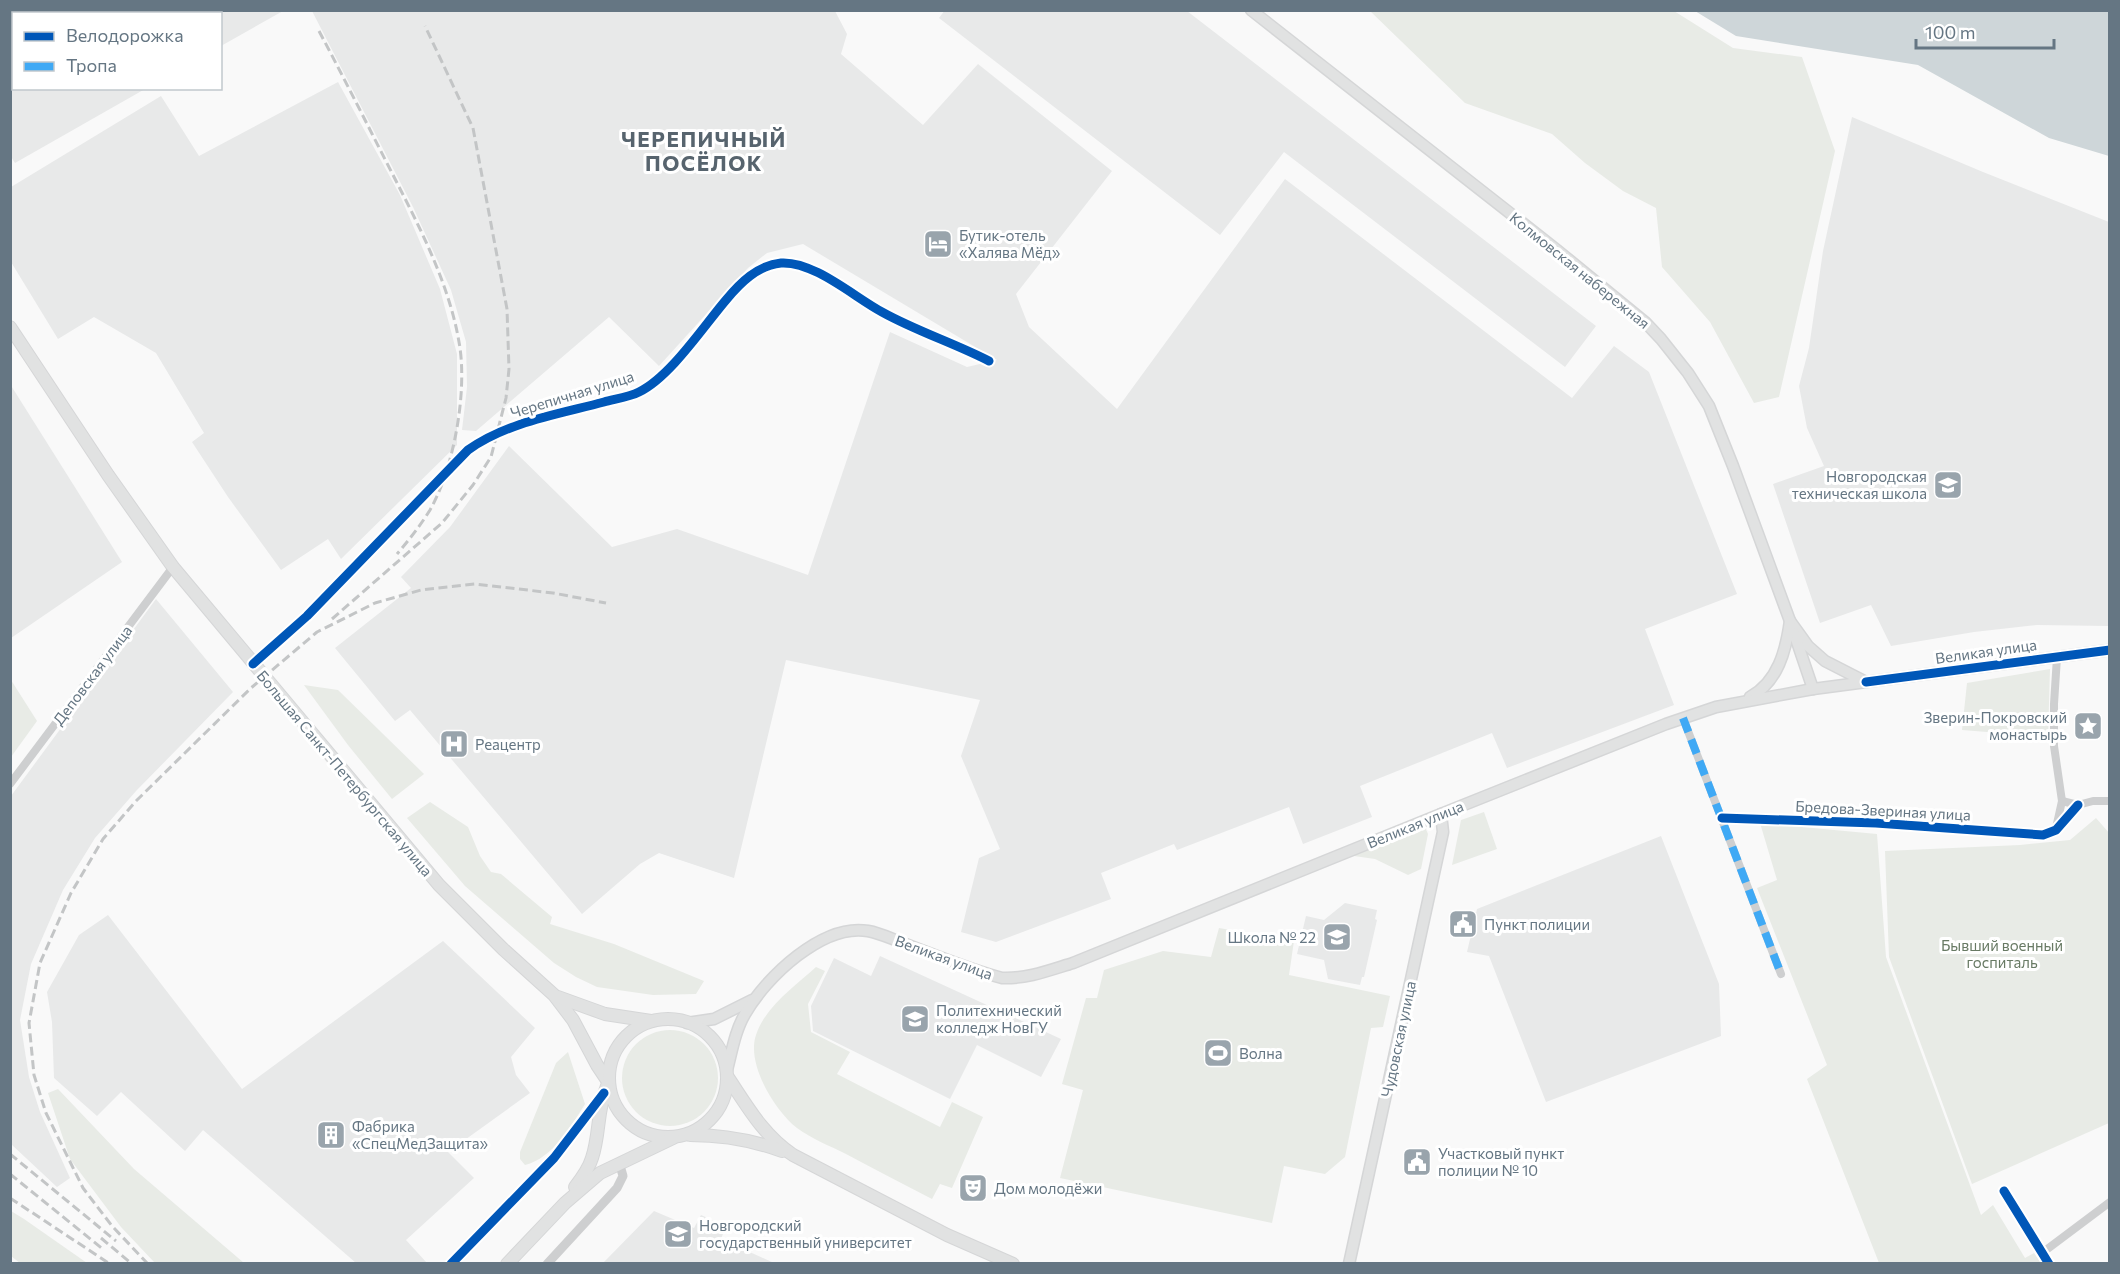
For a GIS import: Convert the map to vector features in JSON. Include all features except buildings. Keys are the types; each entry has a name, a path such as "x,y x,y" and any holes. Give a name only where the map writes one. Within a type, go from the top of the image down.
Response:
{"main road":[{"name":"Колмовская набережная","path":"1251,10 1557,250 1645,322 1669,348 1709,406 1790,621 1813,689"},
{"name":"Большая Санкт-Петербургская улица","path":"10,327 101,466 173,567 439,885 503,949 554,995 573,1020 606,1086"},
{"path":"1790,621 1804,641 1825,661 1866,682"},
{"path":"1741,701 1755,694 1770,680 1783,654 1790,621"},
{"name":"Великая улица","path":"755,998 800,954 827,938 849,931 872,932 1002,978 1039,973 1073,963 1441,814 1716,707 1813,689 2109,650"},
{"name":"Чудовская улица","path":"1349,1263 1443,832 1441,814"},
{"name":"Большая Санкт-Петербургская улица","path":"554,995 605,1014 656,1021"},
{"path":"687,1023 721,1016 755,998"},
{"path":"507,1263 564,1203 600,1173 703,1126 719,1109 724,1097 737,1030 755,998"},
{"path":"564,1203 592,1160 598,1117 614,1054 620,1043 636,1028 656,1021 687,1023 700,1029 717,1044 723,1054 727,1073 760,1125 793,1155"},
{"path":"606,1086 616,1107 631,1123 650,1133 668,1137 680,1135 734,1138 760,1143 793,1155 933,1228 1013,1263"}],"street":[{"name":"Черепичная улица","path":"253,664 308,616 468,450 484,439 519,425 638,392 659,379 739,286 768,266 793,263 806,268 882,312 989,361"},
{"name":"Деповская улица","path":"10,783 173,567"},
{"path":"2056,830 2062,801 2054,746 2057,657"},
{"path":"1683,718 1781,974"},
{"path":"2062,801 2078,805 2093,801 2109,801"},
{"path":"2056,830 2078,805"},
{"name":"Бредова-Звериная улица","path":"1722,818 1876,823 2043,835 2056,830"},
{"path":"452,1263 560,1150 606,1086"},
{"path":"547,1263 617,1188 623,1176 620,1162"},
{"path":"2004,1191 2049,1263"},
{"path":"2042,1253 2109,1202"}],"shaded area":[{"path":"126,10 283,10 222,45 222,12 123,12"},
{"path":"945,10 1187,11 1596,326 1565,367 1284,152 1220,235 939,18"},
{"path":"312,11 835,11 847,34 841,54 923,125 978,64 1112,171 1016,294 1029,327 1117,409 1285,179 1572,398 1614,346 1649,372 1737,594 1645,629 1674,705 1507,768 1492,733 1360,786 1372,817 1303,844 1289,807 1177,850 1174,844 1101,873 1111,899 996,942 961,932 979,858 1000,849 961,756 980,700 786,660 734,878 659,853 640,864 582,914 410,710 395,721 335,648 411,588 401,577 450,527 509,446 612,547 677,529 808,575 890,332 967,367 997,360 803,244 767,253 748,268 659,366 609,317 476,431 462,430 467,387 466,342 451,290 413,207"},
{"path":"1695,11 2109,11 2109,156 2049,138 1918,65 1736,36"},
{"path":"338,82 400,195 440,289 457,354 457,445 341,559 328,539 281,570 228,497 192,442 204,433 156,353 94,317 58,339 11,262 11,187 161,96 199,156"},
{"path":"12,85 12,90 143,90 15,163 10,155 10,86"},
{"path":"1852,117 2109,222 2109,626 2037,625 1974,632 1891,646 1871,605 1820,623 1773,484 1824,466 1807,428 1799,386 1809,348 1823,251"},
{"path":"10,384 122,562 11,638 10,638"},
{"path":"156,599 233,692 136,791 95,838 63,890 31,964 20,1020 29,1077 40,1112 70,1178 57,1187 11,1144 11,796"},
{"path":"1661,836 1719,984 1721,1036 1546,1102 1489,956 1467,952 1477,909"},
{"name":"Школа № 22","path":"1345,903 1377,910 1375,919 1377,920 1364,977 1360,985 1328,979 1324,960 1297,954 1306,916 1324,920"},
{"path":"108,915 242,1089 443,941 535,1028 511,1057 516,1075 530,1093 448,1152 474,1178 406,1240 427,1263 356,1263 203,1130 185,1151 121,1092 97,1116 54,1078 52,1022 47,992 79,935"},
{"name":"Политехнический колледж НовГУ","path":"880,956 1061,1039 1041,1077 977,1045 950,1099 813,1031 811,1006 834,958 871,976"},
{"name":"Новгородский государственный университет","path":"654,1211 694,1228 701,1215 726,1226 721,1239 774,1263 603,1263"}],"green space":[{"path":"1370,11 1674,11 1733,48 1802,57 1835,151 1779,397 1754,403 1710,322 1662,267 1656,208 1623,191 1585,163 1552,134 1465,103"},
{"path":"2050,669 2048,737 1962,730 1967,683"},
{"path":"11,680 37,721 10,757"},
{"path":"304,685 338,690 424,774 392,799 348,745"},
{"path":"430,802 468,827 480,856 491,872 501,874 552,917 550,924 614,944 704,981 696,994 653,995 597,987 554,963 465,886 407,818"},
{"path":"1484,812 1497,849 1452,865 1461,820"},
{"name":"Бывший военный госпиталь","path":"2096,818 2110,834 2109,1123 1972,1184 1889,957 1885,851 2020,845 2070,840"},
{"path":"1760,823 1877,834 1886,957 1981,1215 1993,1205 2025,1258 2034,1253 2041,1263 1879,1263 1807,1079 1827,1065 1757,888 1777,880"},
{"path":"1419,827 1425,827 1428,834 1421,869 1408,875 1375,859 1347,855"},
{"name":"Волна","path":"1219,928 1294,941 1289,975 1390,996 1383,1027 1371,1028 1345,1157 1325,1174 1284,1166 1272,1223 1060,1178 1083,1090 1062,1084 1086,998 1097,998 1104,970 1163,951 1211,957"},
{"path":"816,967 825,971 808,1004 811,1032 850,1052 837,1074 940,1127 952,1102 983,1117 952,1188 940,1184 932,1199 815,1139 789,1120 764,1086 755,1059 754,1047 760,1025 773,1006"},
{"path":"670,1030 688,1034 704,1044 714,1060 718,1078 714,1096 704,1112 688,1122 670,1126 652,1122 636,1112 626,1096 622,1078 626,1060 636,1044 652,1034"},
{"path":"568,1052 585,1104 553,1148 544,1156 525,1165 520,1159 520,1152 556,1063"},
{"path":"58,1089 134,1169 244,1263 155,1263 121,1227 70,1159 48,1093"},
{"path":"11,1211 87,1263 20,1263 11,1256"}],"railway":[{"path":"332,619 442,523 473,485 491,457 506,398 509,369 507,309 473,128 425,26"},
{"path":"319,31 422,234 441,277 459,342 462,383 460,405 446,473 430,510 397,554"},
{"path":"148,1264 112,1226 83,1188 46,1113 34,1075 29,1023 40,963 71,893 103,839 136,801 251,688 317,632 375,603 421,590 475,584 553,593 606,603"},
{"path":"10,1154 116,1241"},
{"path":"10,1174 104,1250"},
{"path":"10,1198 110,1264"},
{"path":"101,1238 132,1264"}],"marked path":[{"path":"1683,718 1781,974"}],"cycle path":[{"path":"253,664 307,616 468,450 499,432 551,415 631,395 651,385 697,337 737,287 765,267 781,263 807,268 895,319 989,361"},
{"path":"1866,682 2110,650"},
{"path":"1722,818 1876,823 2043,835 2056,830 2078,805"},
{"path":"451,1264 554,1158 604,1093"},
{"path":"2004,1191 2049,1264"}],"place":[{"name":"Бутик-отель «Халява Мёд»","path":"938,244"},
{"name":"Новгородская техническая школа","path":"1948,485"},
{"name":"Зверин-Покровский монастырь","path":"2088,726"},
{"name":"Реацентр","path":"454,744"},
{"name":"Пункт полиции","path":"1463,924"},
{"name":"Школа № 22","path":"1337,937"},
{"name":"Политехнический колледж НовГУ","path":"915,1019"},
{"name":"Волна","path":"1218,1053"},
{"name":"Фабрика «СпецМедЗащита»","path":"331,1135"},
{"name":"Участковый пункт полиции № 10","path":"1417,1162"},
{"name":"Дом молодёжи","path":"973,1188"},
{"name":"Новгородский государственный университет","path":"678,1234"}],"district":[{"name":"ЧЕРЕПИЧНЫЙ ПОСЁЛОК","path":"704,150"}]}
